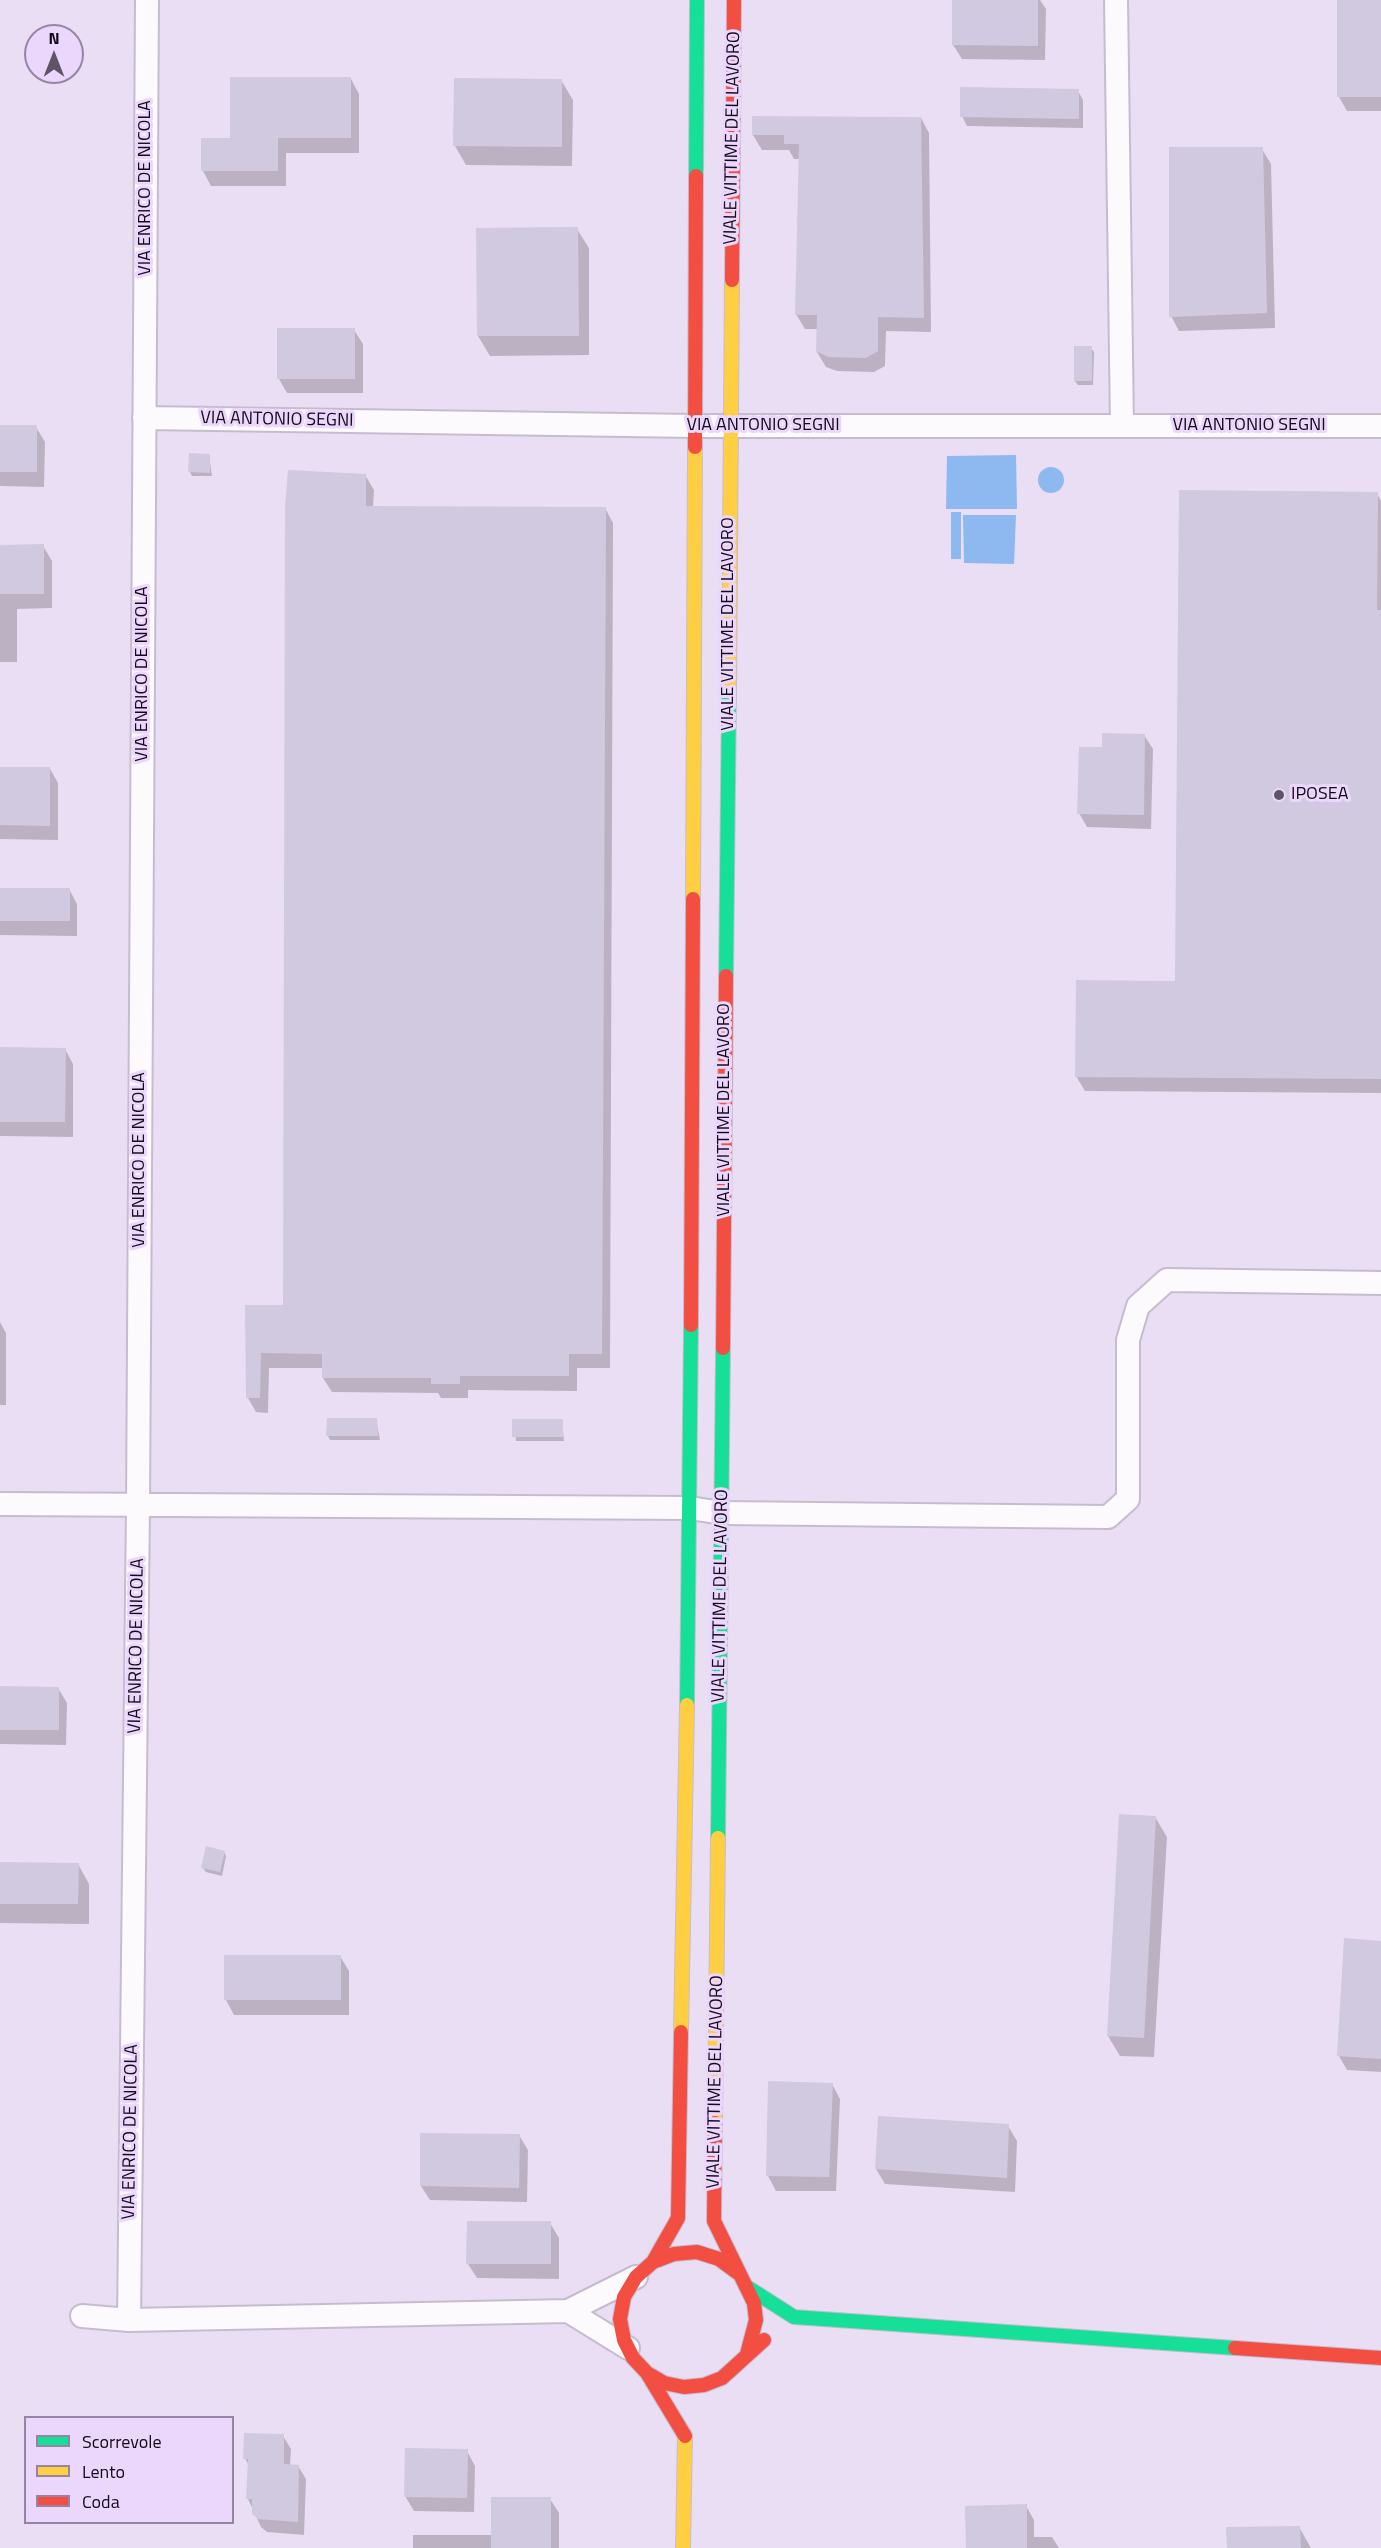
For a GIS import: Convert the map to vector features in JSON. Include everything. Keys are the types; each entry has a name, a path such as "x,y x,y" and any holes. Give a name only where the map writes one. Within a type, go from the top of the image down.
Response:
{"street":[{"name":"VIA ENRICO DE NICOLA","path":"129,2320 138,1506 147,0"},
{"name":"VIALE VITTIME DEL LAVORO","path":"652,2262 678,2218 690,1508 697,0"},
{"name":"VIALE VITTIME DEL LAVORO","path":"734,0 714,2221 738,2273"},
{"path":"1116,0 1122,426"},
{"name":"VIA ANTONIO SEGNI","path":"144,418 694,426 1381,426"},
{"path":"0,1504 690,1508 722,1513 1108,1517 1128,1499 1128,1340 1138,1306 1167,1280 1381,1283"},
{"path":"683,2548 688,2431 647,2373 633,2358 624,2340 620,2319 624,2297 636,2277 652,2262 674,2254 697,2253 719,2259 738,2273 754,2303 756,2320 747,2354"},
{"path":"82,2316 129,2320 568,2311 636,2277"},
{"path":"747,2287 784,2324 1381,2358"},
{"path":"568,2311 628,2348"},
{"path":"647,2373 664,2383 684,2387 704,2385 722,2378 784,2324"},
{"path":"710,2397 722,2378"}],"water":[{"path":"1016,455 1017,509 946,509 947,456"},
{"path":"1051,467 1060,471 1064,480 1060,489 1051,493 1042,489 1038,480 1042,471"},
{"path":"951,512 961,512 961,559 951,559"},
{"path":"963,515 1016,515 1014,564 964,563"}],"building":[{"path":"952,0 1038,0 1038,46 952,45"},
{"path":"1337,0 1381,0 1381,97 1337,97"},
{"path":"230,77 351,77 351,138 278,138 278,171 201,171 201,138 230,138"},
{"path":"454,78 562,79 562,147 453,146"},
{"path":"960,87 1079,89 1079,119 960,117"},
{"path":"752,116 921,117 924,318 878,317 878,351 866,358 828,357 816,351 817,315 795,315 799,144 784,144 784,135 752,135"},
{"path":"1169,147 1263,147 1267,313 1169,317"},
{"path":"578,227 579,336 477,336 476,228"},
{"path":"277,328 355,328 355,379 277,379"},
{"path":"1074,346 1092,346 1092,381 1074,381"},
{"path":"0,425 37,425 37,472 0,472"},
{"path":"189,453 210,454 210,473 188,472"},
{"path":"288,470 366,474 366,506 606,507 602,1354 569,1354 569,1376 460,1376 460,1384 431,1384 431,1378 322,1378 322,1354 261,1353 260,1398 246,1398 245,1305 283,1305 285,506"},
{"name":"IPOSEA","path":"1179,490 1378,492 1377,610 1381,610 1381,1079 1075,1077 1076,980 1175,981"},
{"path":"44,544 44,594 0,594 0,545"},
{"path":"1102,733 1145,734 1144,815 1077,814 1079,747 1102,747"},
{"path":"0,767 50,767 50,826 0,825"},
{"path":"0,888 70,888 70,921 0,921"},
{"path":"0,1047 66,1048 65,1122 0,1122"},
{"path":"327,1418 377,1418 378,1436 326,1436"},
{"path":"512,1419 563,1419 563,1437 512,1437"},
{"path":"0,1686 59,1687 59,1730 0,1730"},
{"path":"1119,1814 1156,1816 1144,2038 1107,2036"},
{"path":"206,1846 225,1851 220,1872 201,1868"},
{"path":"0,1862 79,1863 78,1904 0,1904"},
{"path":"1344,1938 1381,1941 1381,2059 1337,2056"},
{"path":"224,1955 341,1955 341,2000 224,2000"},
{"path":"768,2081 833,2083 829,2177 766,2176"},
{"path":"878,2116 1009,2124 1007,2178 875,2169"},
{"path":"420,2133 520,2134 519,2188 420,2186"},
{"path":"467,2221 551,2221 551,2264 466,2264"},
{"path":"244,2433 284,2434 284,2464 299,2465 298,2522 258,2519 252,2514 252,2499 246,2499 248,2459 243,2459"},
{"path":"405,2448 468,2449 467,2498 404,2497"},
{"path":"491,2497 551,2497 551,2548 491,2548"},
{"path":"1027,2504 1027,2548 966,2548 965,2506"},
{"path":"1300,2526 1301,2548 1227,2548 1226,2527"}],"traffic: fast":[{"path":"696,176 697,0"},
{"path":"726,976 729,691"},
{"path":"687,1705 691,1325"},
{"path":"718,1838 723,1348"},
{"path":"747,2287 794,2317 1235,2348"}],"traffic: slow":[{"path":"729,691 732,280"},
{"path":"693,899 695,447"},
{"path":"681,2032 687,1705"},
{"path":"715,2123 718,1838"},
{"path":"683,2548 685,2436"}],"traffic: jam":[{"path":"732,280 734,0"},
{"path":"695,447 696,176"},
{"path":"691,1325 693,899"},
{"path":"723,1348 726,976"},
{"path":"653,2262 678,2218 681,2032"},
{"path":"715,2123 714,2221 754,2303 756,2320 747,2354"},
{"path":"738,2273 719,2259 697,2252 674,2254 653,2262 636,2277 624,2297 620,2319 624,2340 633,2358 647,2373 664,2383 684,2387 704,2385 722,2378 764,2340"},
{"path":"1235,2348 1381,2358"},
{"path":"647,2373 685,2436"}],"place":[{"name":"IPOSEA","path":"1279,795"}]}
